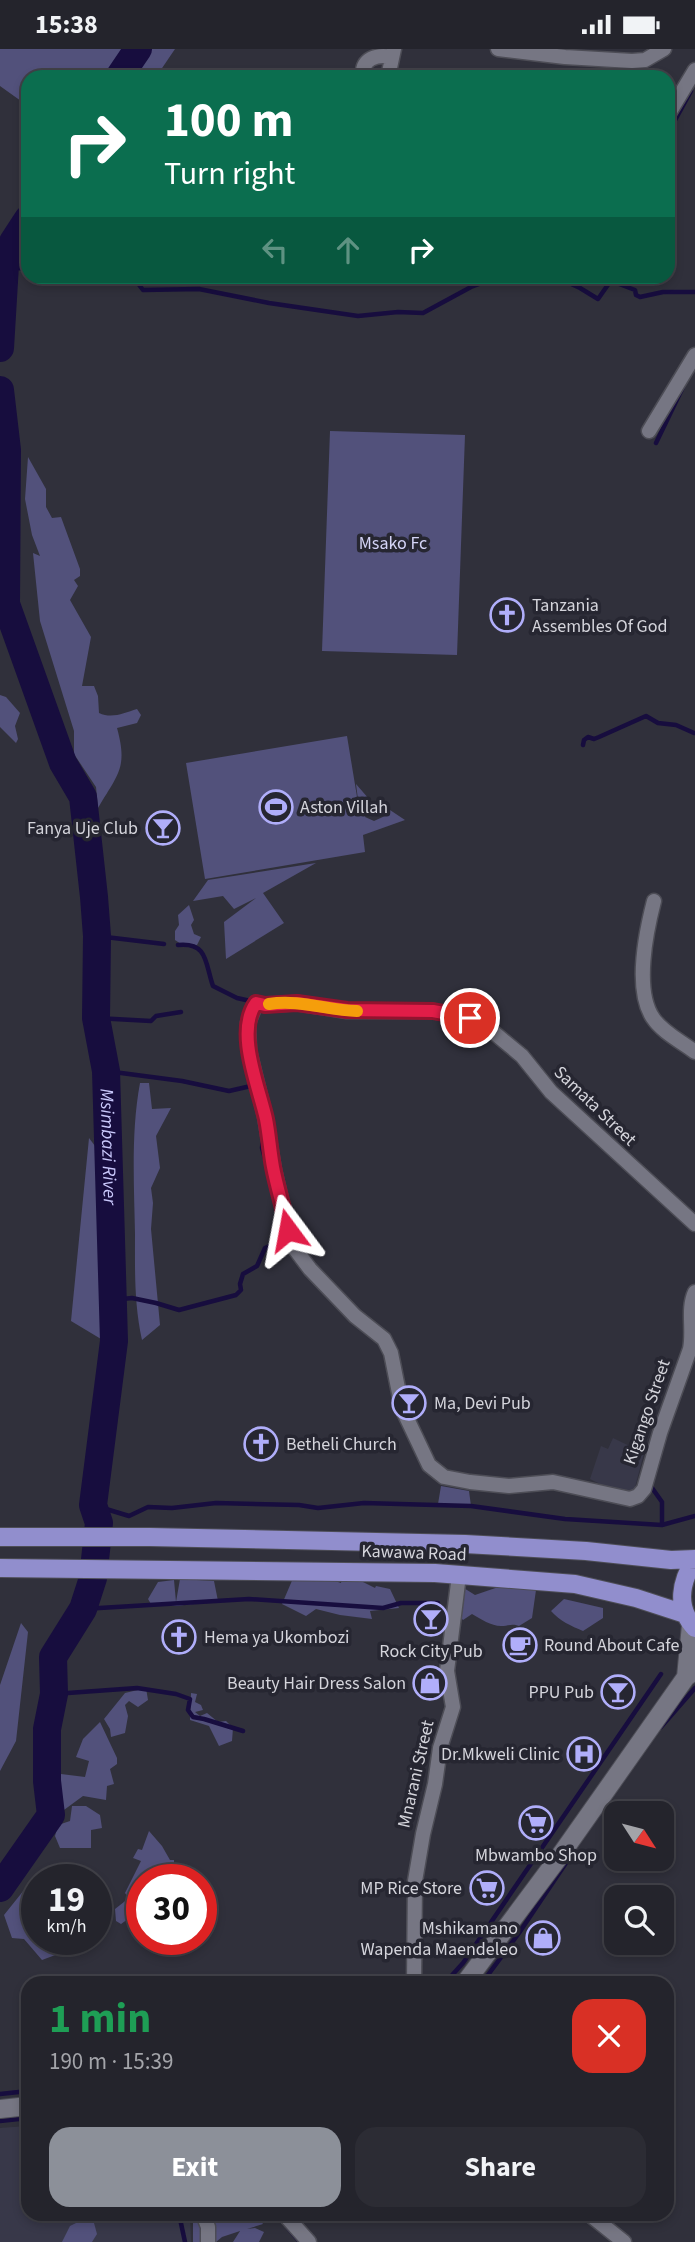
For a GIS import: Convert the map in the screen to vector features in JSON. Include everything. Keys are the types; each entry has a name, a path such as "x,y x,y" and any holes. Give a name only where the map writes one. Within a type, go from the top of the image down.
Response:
{"main road":[{"name":"Kawawa Road","path":"0,1537 464,1543 671,1560 695,1559"},
{"path":"690,1622 681,1595 684,1576 695,1559"},
{"name":"Kawawa Road","path":"0,1567 459,1575 575,1584 636,1598 690,1622"}],"street":[{"path":"498,49 632,61 645,60 664,49"},
{"path":"362,70 367,61 375,56 393,53"},
{"path":"675,103 695,70"},
{"path":"649,431 688,382 695,355"},
{"path":"654,901 646,937 643,985 645,996 653,1018 695,1052"},
{"name":"Kigango Street","path":"470,1018 433,1011 347,1010 284,1002 265,1005 256,1003 248,1023 254,1076 265,1116 288,1230 295,1249 310,1269 355,1315 384,1339 391,1353 402,1408 429,1465 443,1477 491,1485 553,1482 615,1497 630,1499 638,1496 643,1489 690,1349 695,1292"},
{"name":"Samata Street","path":"470,1018 492,1031 522,1056 551,1092 695,1224"},
{"name":"Mnarani Street","path":"414,1976 413,1901 417,1862 435,1784 441,1741 453,1707 447,1671 459,1575"},
{"path":"470,1976 690,1674 690,1622"},
{"path":"0,2109 21,2107"},
{"path":"206,2221 208,2242"},
{"path":"290,2221 309,2242"},
{"path":"598,2221 624,2242"}],"shaded area":[{"path":"613,1438 644,1453 633,1495 590,1479 601,1446 608,1449"},
{"path":"21,2126 21,2221 190,2221 191,2242 0,2242 0,2128"}],"green space":[{"path":"0,49 175,49 161,70 21,70 21,101 0,86"},
{"name":"Msako Fc","path":"330,431 465,435 457,655 322,651"},
{"path":"28,457 46,489 46,507 52,518 61,517 80,569 80,576 74,580 78,586 70,600 91,637 82,686 94,686 98,696 99,713 123,714 137,709 141,715 137,723 117,728 121,762 111,787 98,808 96,787 74,754 74,731 40,621 33,553 40,556 32,535 25,499"},
{"path":"0,695 6,697 20,713 15,726 18,739 16,743 0,727"},
{"name":"Aston Villah","path":"347,736 360,815 356,784 369,799 365,817 374,821 385,816 390,810 405,820 363,835 365,852 205,879 186,763"},
{"path":"316,863 263,893 284,923 226,959 224,922 256,898 234,909 223,896 193,901 208,880"},
{"path":"189,905 194,920 191,925 194,934 201,937 197,945 181,944 175,940 175,931 179,925 178,915"},
{"path":"140,1083 149,1083 152,1109 171,1108 156,1136 160,1168 151,1188 151,1229 160,1325 142,1340 136,1287 134,1177 135,1120"},
{"path":"89,1138 104,1158 124,1277 101,1339 71,1321"},
{"path":"441,1486 469,1491 471,1506 438,1504"},
{"path":"294,1576 341,1583 342,1577 359,1580 375,1588 390,1589 399,1608 370,1611 372,1619 316,1609 306,1616 282,1604"},
{"path":"180,1579 214,1581 218,1601 176,1606 151,1604 148,1599 158,1582 174,1580 176,1602"},
{"path":"519,1580 536,1590 532,1618 519,1626 494,1625 472,1614 463,1620 447,1604 450,1592 459,1585 475,1595"},
{"path":"564,1599 603,1608 603,1618 583,1631 574,1627 551,1611"},
{"path":"21,1623 28,1632 16,1741 0,1771 0,1685"},
{"path":"146,1688 148,1700 138,1707 129,1701 125,1705 128,1716 125,1733 111,1737 104,1719 125,1693"},
{"path":"191,1693 197,1694 195,1702 201,1705 203,1710 195,1712 200,1716 207,1713 218,1722 226,1721 233,1728 232,1741 219,1746 209,1726 190,1720"},
{"path":"100,1722 117,1758 117,1764 110,1769 114,1784 107,1786 106,1800 83,1796 53,1818 61,1774 85,1777 89,1761 76,1757 83,1739"},
{"path":"72,1806 86,1806 100,1815 102,1828 91,1830 91,1848 60,1848 55,1836 58,1825 70,1821"},
{"path":"149,1831 170,1860 174,1860 174,1864 140,1864 141,1861 133,1858 138,1849 142,1850"},
{"path":"21,1894 21,1939 12,1938 4,1915"},
{"path":"126,1900 126,1920 121,1924 116,1921 115,1909"},
{"path":"38,1955 55,1955 42,1960"},
{"path":"80,2221 94,2223 97,2234 92,2242 62,2242 70,2226"},
{"path":"193,2221 261,2221 263,2224 247,2229 255,2228 264,2232 259,2242 233,2242 240,2231 216,2242 193,2242"}],"waterway":[{"name":"Msimbazi River","path":"124,70 138,49"},
{"path":"675,120 691,91"},
{"name":"Msimbazi River","path":"0,348 5,265 13,242 21,230"},
{"path":"5,265 21,268"},
{"path":"138,284 143,290 199,289 358,316 398,312 423,313 479,284"},
{"path":"571,284 598,299 608,284"},
{"path":"619,284 635,290 640,297 663,292 695,292"},
{"path":"656,443 683,387"},
{"name":"Msimbazi River","path":"0,390 7,450 6,604 63,763 83,797 97,936 96,1018 106,1071 114,1341 93,1505 99,1523 93,1578 83,1609 53,1657 54,1694 47,1729 47,1781 51,1815 0,1888"},
{"name":"Msimbazi River","path":"0,601 6,604"},
{"path":"583,745 588,737 594,739 646,716 658,723 676,725 694,733"},
{"path":"97,936 164,944"},
{"path":"178,945 188,945 200,951 213,986 237,998 255,1002"},
{"path":"96,1018 151,1021 156,1016 181,1012"},
{"path":"106,1071 182,1081 229,1091 251,1086 253,1088"},
{"path":"263,1137 262,1148 268,1169"},
{"path":"113,1300 132,1298 179,1310 236,1295 241,1290 243,1274 257,1266 265,1248 283,1240"},
{"path":"650,1485 662,1502 662,1525"},
{"path":"93,1505 129,1516 148,1507 172,1508 216,1503 318,1508 364,1503 471,1506 565,1519 662,1525 695,1516"},
{"path":"83,1609 249,1599 383,1608 401,1603 438,1603"},
{"path":"451,1976 463,1963 661,1674"},
{"path":"54,1694 137,1688 176,1694 190,1699 188,1710 193,1717 243,1731"},
{"path":"661,1727 695,1688"},
{"path":"487,1976 568,1860"},
{"path":"0,2094 21,2092"},
{"path":"0,2121 21,2119"},
{"path":"180,2221 185,2242"},
{"path":"288,2228 300,2242"}],"slow traffic":[{"path":"269,1004 297,1003 357,1011"}],"place":[{"name":"Tanzania Assembles Of God","path":"507,615"},
{"name":"Aston Villah","path":"276,807"},
{"name":"Fanya Uje Club","path":"163,828"},
{"name":"Ma, Devi Pub","path":"409,1403"},
{"name":"Betheli Church","path":"261,1444"},
{"name":"Rock City Pub","path":"431,1619"},
{"name":"Hema ya Ukombozi","path":"179,1637"},
{"name":"Round About Cafe","path":"520,1645"},
{"name":"Beauty Hair Dress Salon","path":"430,1683"},
{"name":"PPU Pub","path":"618,1692"},
{"name":"Dr.Mkweli Clinic","path":"584,1754"},
{"name":"Mbwambo Shop","path":"536,1823"},
{"name":"MP Rice Store","path":"487,1888"},
{"name":"Mshikamano Wapenda Maendeleo","path":"543,1938"}],"route":[{"path":"288,1230 249,1051 248,1018 253,1006 256,1003 297,1003 347,1010 433,1011 470,1018"}]}
